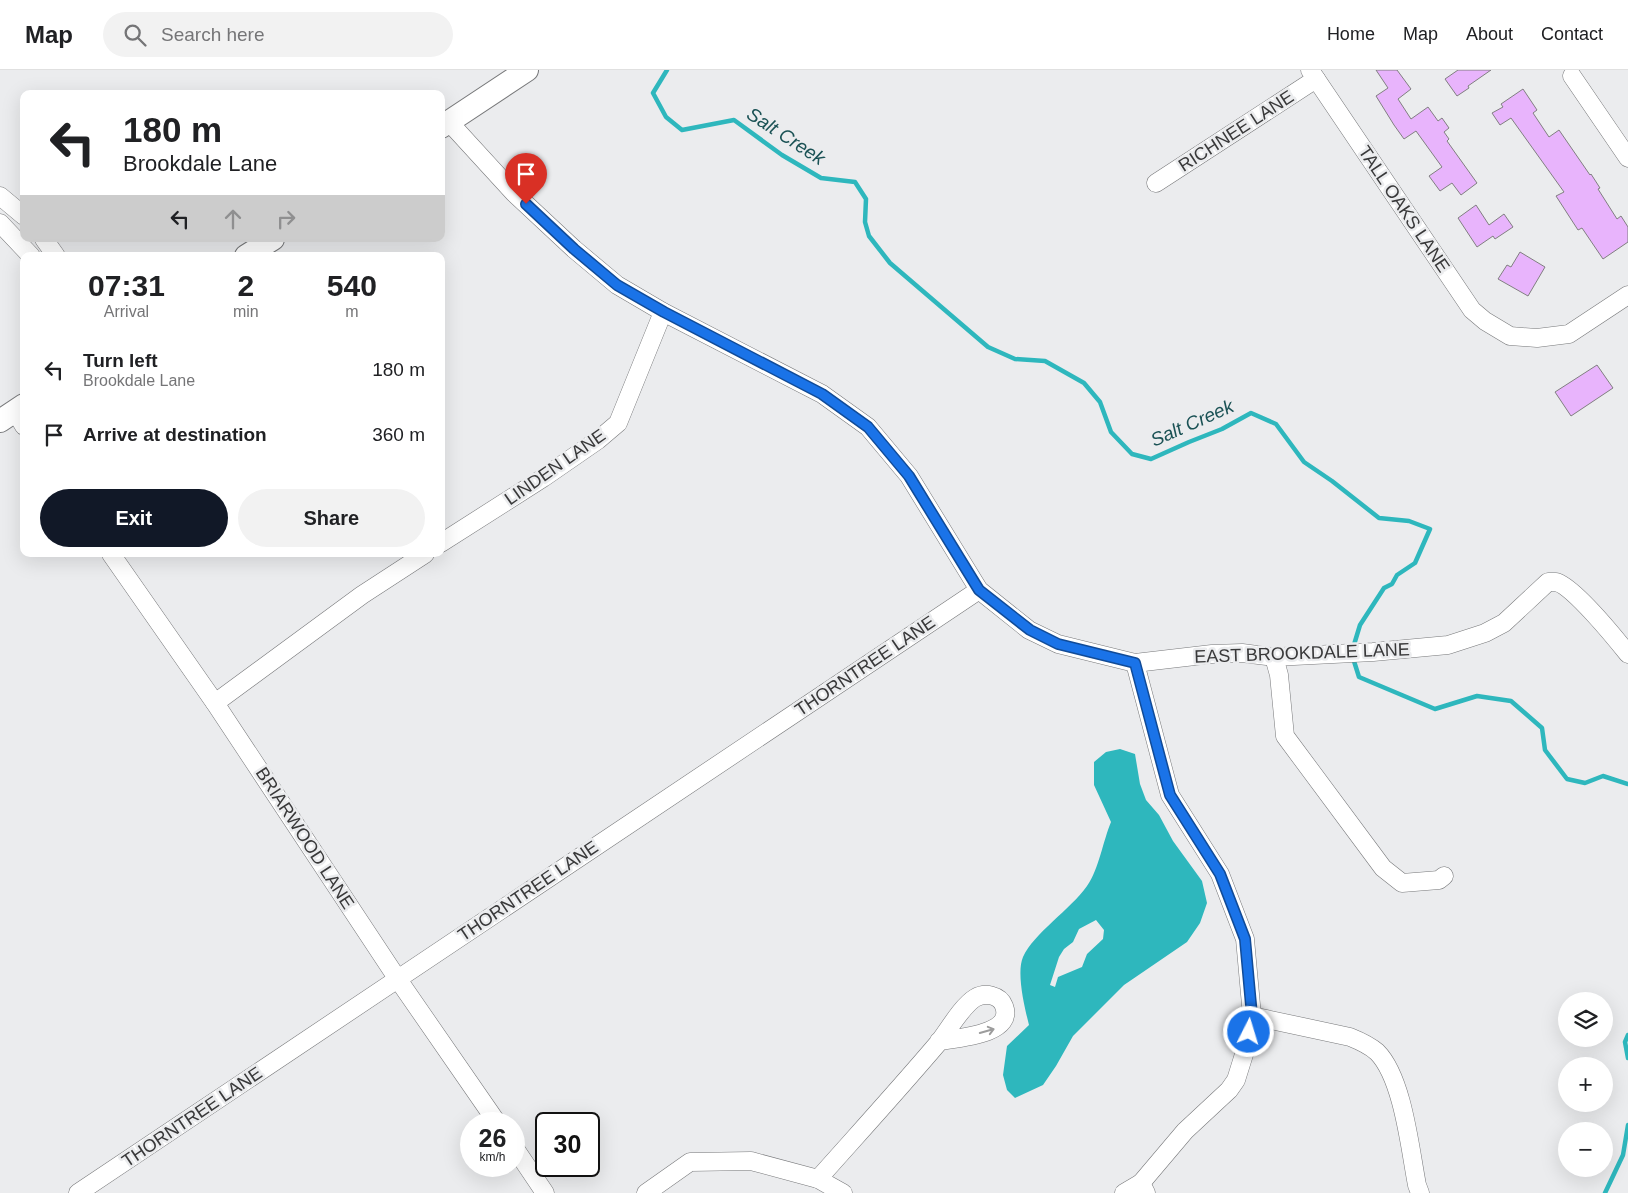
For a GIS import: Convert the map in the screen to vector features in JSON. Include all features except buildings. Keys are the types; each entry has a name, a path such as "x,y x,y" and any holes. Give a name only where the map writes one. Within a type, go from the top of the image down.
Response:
{"main road":[{"path":"445,124 527,70"},
{"path":"252,252 268,242"}],"street":[{"name":"RICHNEE LANE","path":"1156,183 1313,75"},
{"name":"TALL OAKS LANE","path":"1313,75 1472,310 1485,321 1510,336 1536,338 1569,334 1628,295"},
{"path":"1572,76 1628,158"},
{"path":"445,124 514,193 574,249 617,285 664,312 822,394 868,427 909,476 979,590 1030,630 1058,644 1135,663 1170,795 1220,874 1245,939 1252,1016 1246,1048 1236,1080 1229,1090 1185,1131 1144,1188 1124,1193"},
{"path":"0,196 20,213"},
{"path":"0,223 27,252"},
{"name":"LINDEN LANE","path":"445,540 544,478 598,440 618,423 664,312"},
{"name":"BRIARWOOD LANE","path":"112,557 216,703 397,978 490,1112"},
{"path":"216,703 362,595 420,557"},
{"name":"EAST BROOKDALE LANE","path":"1135,663 1212,654 1242,653 1274,657 1373,652 1448,645 1484,633 1504,623 1548,582 1556,582 1566,588 1610,631 1628,654"},
{"name":"THORNTREE LANE","path":"78,1193 979,590"},
{"path":"1274,657 1279,676 1285,736 1383,868 1402,883 1439,880 1444,876"},
{"path":"1252,1016 1350,1037 1362,1042 1378,1053 1389,1071 1400,1098 1420,1193"},
{"path":"818,1179 939,1041"},
{"path":"646,1193 690,1162 751,1161 818,1179 843,1193"},
{"path":"525,1163 545,1193"}],"water":[{"path":"1120,749 1135,754 1140,784 1146,800 1159,815 1173,841 1202,881 1207,903 1200,923 1187,942 1124,985 1073,1036 1043,1085 1015,1098 1007,1090 1003,1075 1007,1046 1029,1025 1022,991 1021,964 1028,948 1035,939 1080,895 1095,871 1111,822 1094,785 1094,762 1106,752","holes":["1096,920 1104,930 1103,939 1087,954 1082,967 1058,977 1055,987 1050,985 1059,957 1064,949 1073,942 1079,929"]}],"waterway":[{"name":"Salt Creek","path":"667,70 653,93 666,117 682,130 734,120 782,155 821,178 855,182 866,199 865,222 869,236 890,263 988,347 1015,359 1045,361 1084,383 1100,402 1111,432 1132,454 1151,459 1222,429 1251,413 1276,424 1304,462 1332,481 1379,518 1409,521 1430,529 1415,563 1397,575 1392,584 1384,588 1360,625 1353,648"},
{"name":"Salt Creek","path":"1353,658 1359,677 1435,709 1477,696 1511,701 1542,728 1545,750 1567,779 1585,783 1603,776 1628,784"},
{"name":"Salt Creek","path":"1628,1035 1625,1042 1628,1058"},
{"name":"Salt Creek","path":"1605,1193 1623,1155 1628,1125"}],"route":[{"path":"526,204 574,249 617,285 664,312 822,394 868,427 909,476 979,590 1030,630 1058,644 1135,663 1170,795 1220,874 1245,939 1252,1016 1249,1032"}]}
